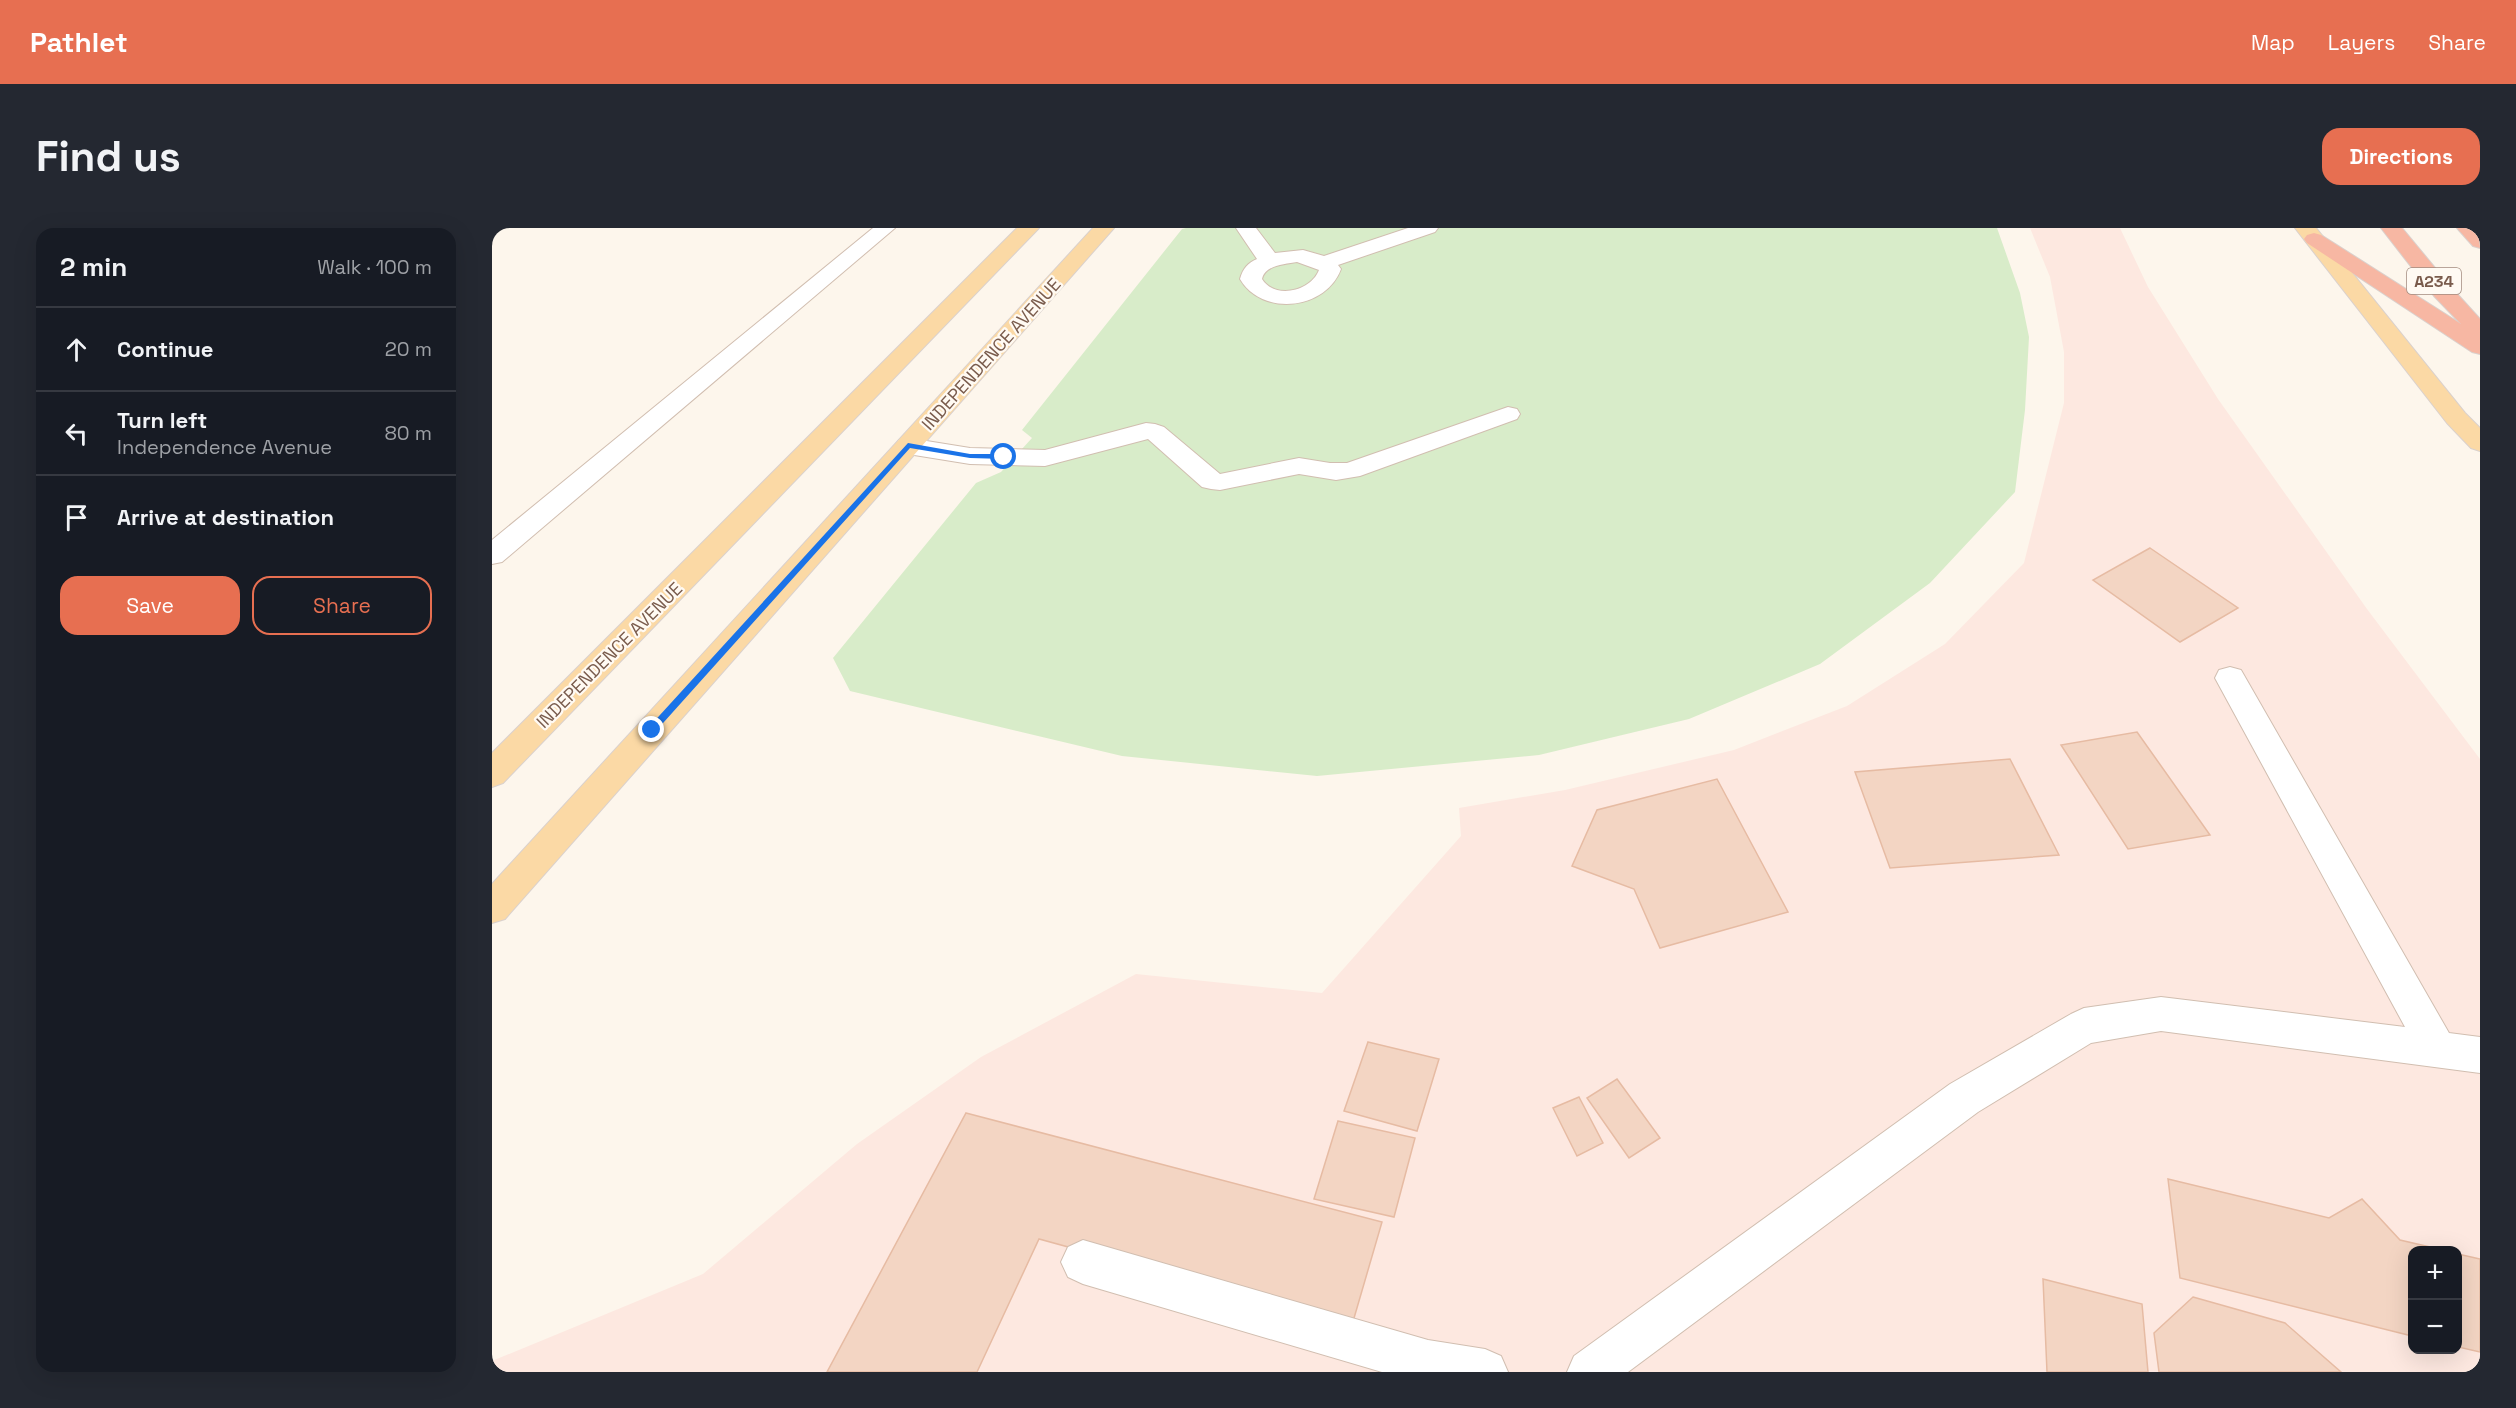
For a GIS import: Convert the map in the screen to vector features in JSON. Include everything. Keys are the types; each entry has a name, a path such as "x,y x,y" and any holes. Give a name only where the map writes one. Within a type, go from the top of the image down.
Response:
{"highway":[{"name":"A234","path":"2391,228 2442,291 2480,332"},
{"path":"2467,228 2480,242"},
{"path":"2310,234 2480,347"}],"main road":[{"name":"INDEPENDENCE AVENUE","path":"492,774 1029,228"},
{"name":"INDEPENDENCE AVENUE","path":"492,908 1104,228"},
{"path":"2310,234 2456,418 2480,443"}],"lane":[{"path":"492,555 885,228"},
{"path":"1246,228 1269,260"},
{"path":"1324,263 1428,228"},
{"path":"1304,256 1324,263 1330,269 1324,285 1315,291 1288,296 1265,292 1252,280 1259,266 1269,260 1304,256"},
{"path":"908,446 970,456 1045,458 1146,431 1155,432 1206,478 1220,482 1299,466 1308,466 1332,473 1351,470 1508,414"},
{"path":"2230,678 2437,1049"},
{"path":"1590,1372 1964,1098 2084,1026 2161,1014 2480,1055"},
{"path":"1083,1262 1428,1363 1485,1372"}],"shaded area":[{"path":"2030,228 2120,228 2148,287 2218,399 2367,609 2480,759 2480,1372 492,1372 492,1361 703,1274 857,1144 981,1057 1136,974 1322,993 1461,836 1459,808 1565,790 1734,750 1847,706 1945,644 2024,563 2064,403 2064,352 2050,277"}],"green space":[{"path":"1997,228 2020,293 2029,337 2025,410 2015,492 1930,583 1820,664 1689,719 1539,755 1317,776 1122,756 850,691 833,658 976,483 1001,472 1032,438 1022,430 1182,229"}],"building":[{"path":"2150,548 2238,608 2180,642 2093,580"},
{"path":"2137,732 2210,835 2128,849 2061,745"},
{"path":"2010,759 2059,855 1890,868 1855,772"},
{"path":"1717,779 1788,912 1660,948 1634,889 1572,866 1597,810"},
{"path":"1368,1042 1439,1059 1417,1131 1344,1111"},
{"path":"1617,1079 1660,1138 1629,1158 1587,1098"},
{"path":"1579,1097 1603,1143 1577,1156 1553,1108"},
{"path":"966,1113 1382,1222 1352,1325 1039,1239 977,1372 827,1372"},
{"path":"1338,1121 1415,1138 1394,1217 1314,1199"},
{"path":"2168,1179 2329,1218 2362,1199 2400,1240 2426,1246 2408,1246 2408,1335 2180,1278"},
{"path":"2462,1255 2480,1259 2480,1352 2462,1348"},
{"path":"2043,1279 2142,1304 2148,1372 2047,1372"},
{"path":"2193,1297 2285,1323 2341,1372 2159,1372 2154,1333"}],"route":[{"path":"652,730 908,446 970,456 1004,457"}]}
